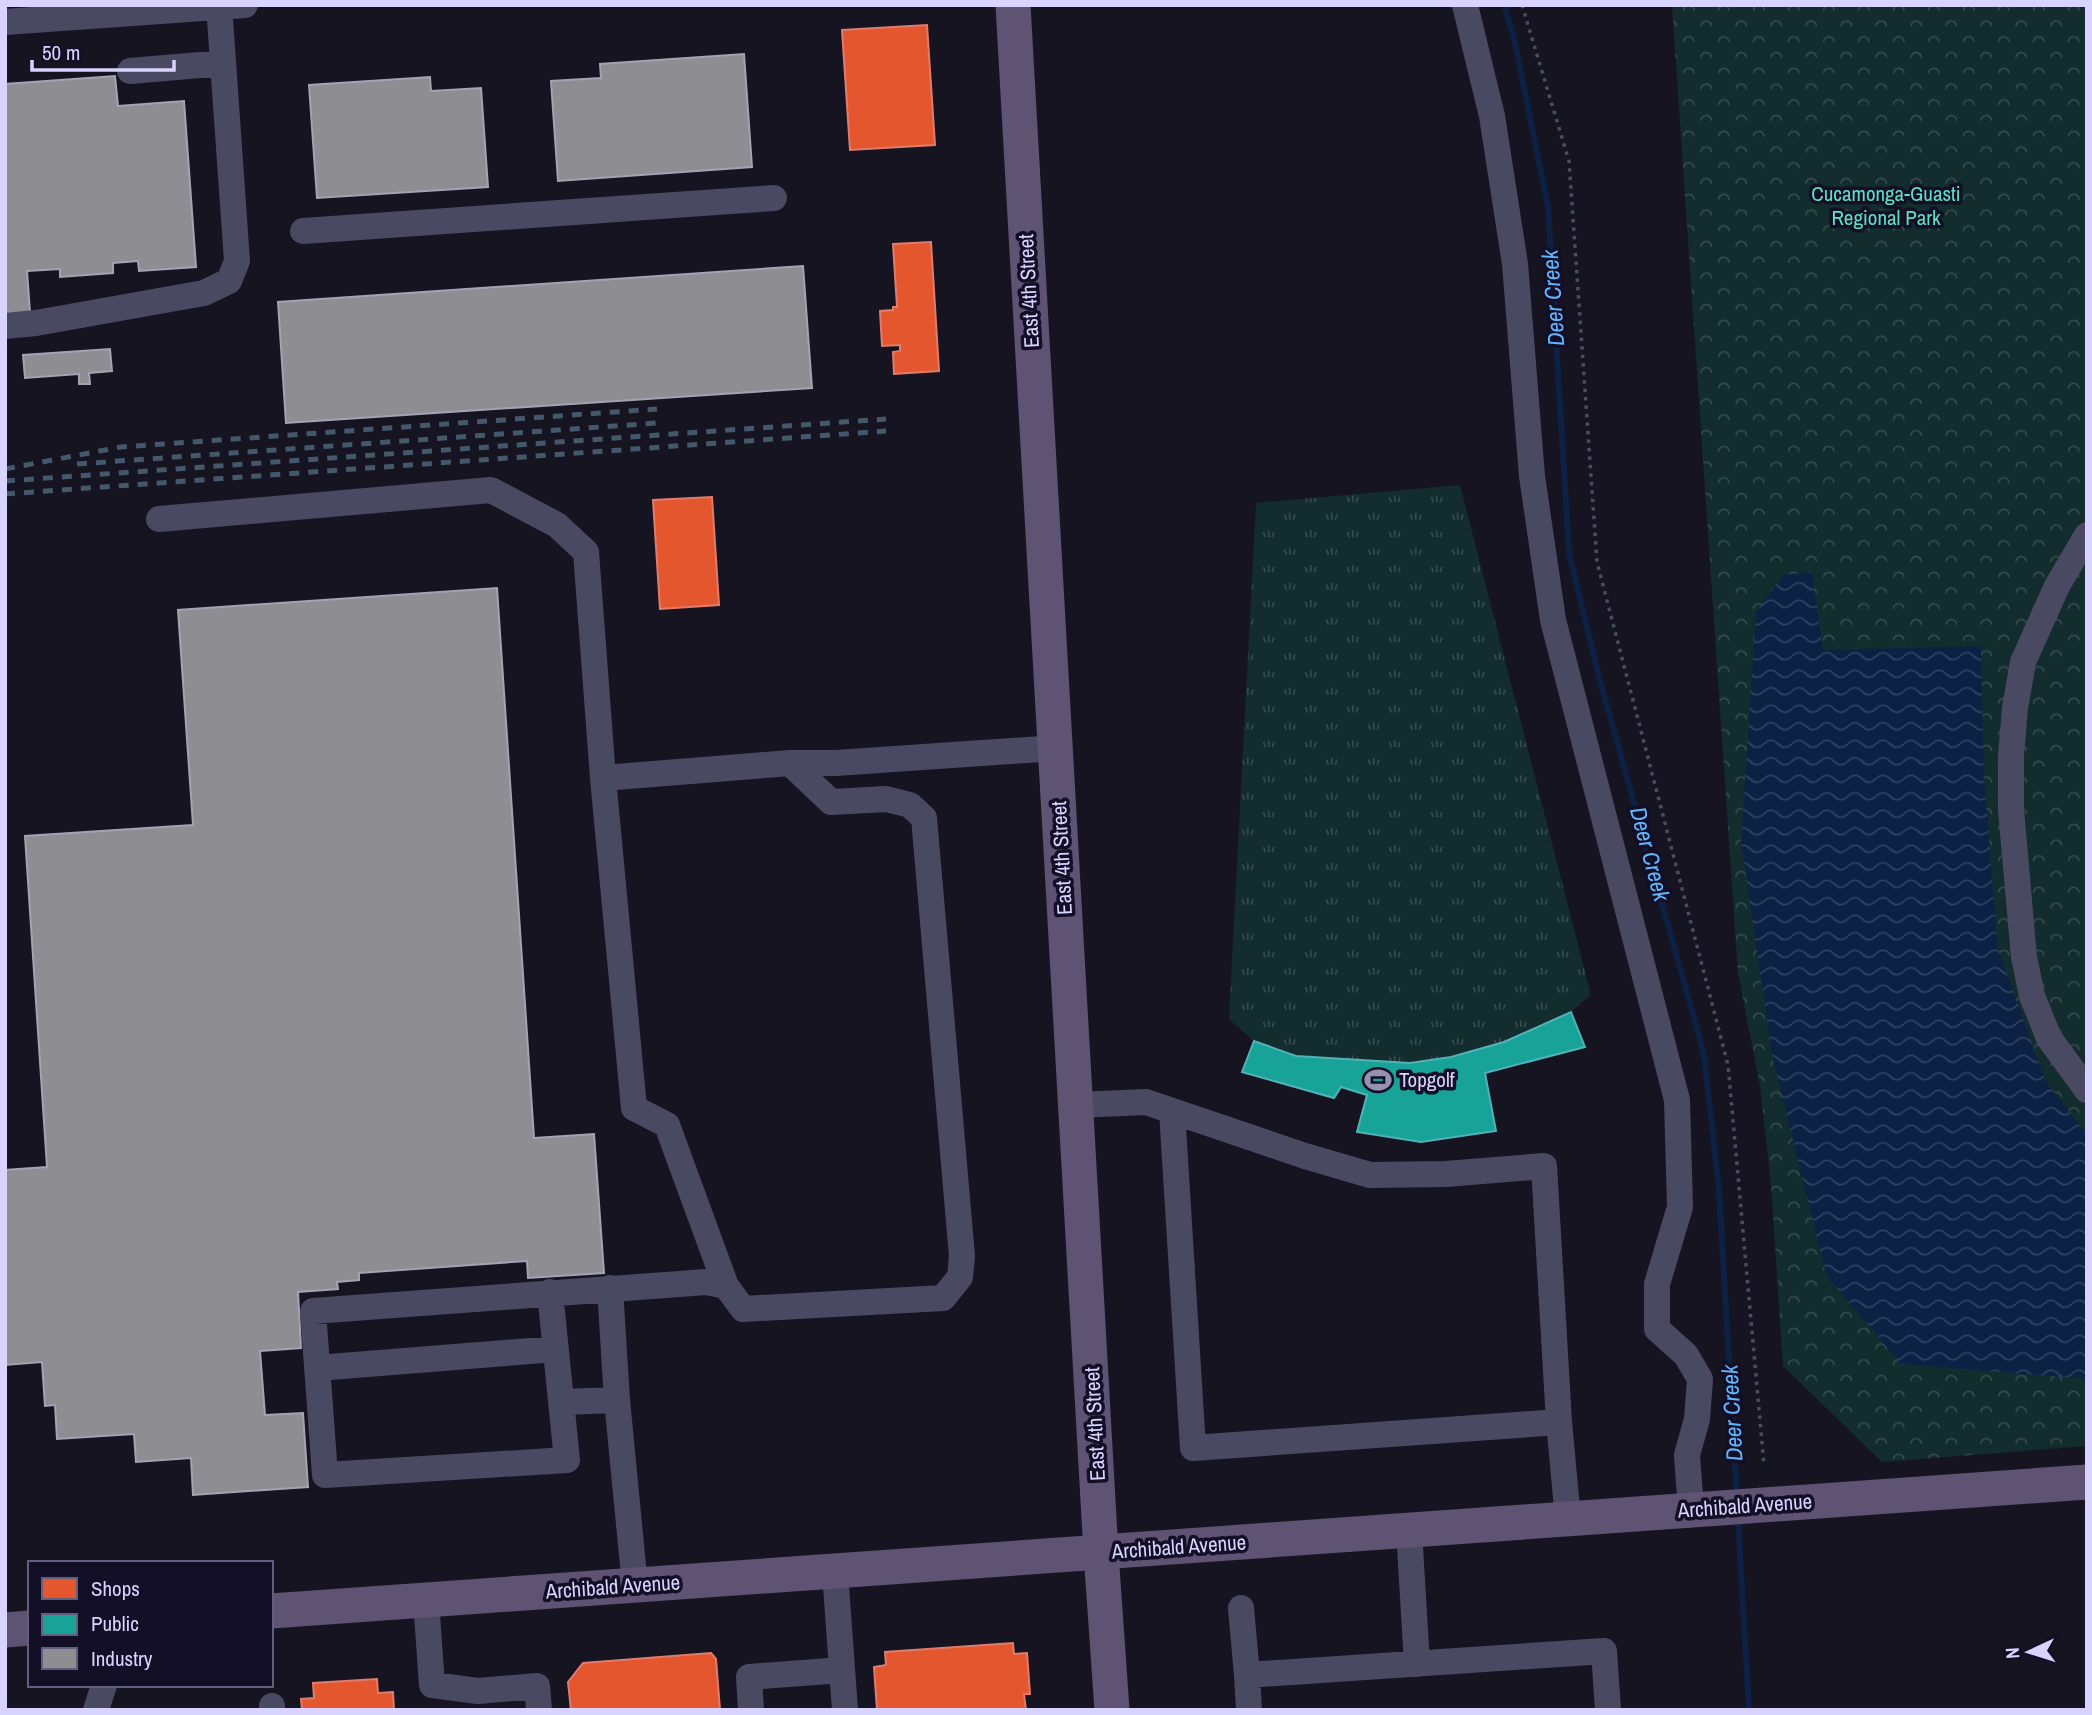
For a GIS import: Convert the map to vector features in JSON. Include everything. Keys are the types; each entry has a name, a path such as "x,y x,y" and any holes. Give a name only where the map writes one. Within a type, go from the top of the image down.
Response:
{"main road":[{"name":"East 4th Street","path":"1013,5 1112,1710"},
{"name":"Archibald Avenue","path":"273,1611 2087,1482"},
{"path":"5,1630 28,1628"}],"street":[{"path":"1465,5 1492,116 1515,264 1532,476 1553,620 1677,1100 1680,1208 1657,1284 1657,1329 1686,1355 1700,1379 1697,1419 1687,1455 1704,1509"},
{"path":"5,22 42,12 228,6 223,64 237,261 229,281 204,293 36,323 5,326"},
{"path":"130,71 223,64"},
{"path":"303,231 774,198"},
{"path":"159,519 491,490 557,525 586,552 603,778 634,1108 667,1125 726,1286 743,1309 943,1298 960,1277 962,1256 924,818 910,805 886,799 831,802 790,763"},
{"path":"2087,535 2057,586 2023,662 2015,708 2011,756 2011,810 2024,957 2032,996 2049,1038 2087,1090"},
{"path":"603,778 790,763 836,763 1056,748"},
{"path":"1076,1105 1146,1102 1370,1175 1446,1174 1544,1166 1559,1422 1568,1519"},
{"path":"1172,1111 1193,1448 1559,1422"},
{"path":"550,1292 567,1460 325,1475 313,1311 550,1292 706,1282 726,1286"},
{"path":"610,1288 617,1400 635,1586"},
{"path":"317,1368 555,1349"},
{"path":"562,1402 617,1400"},
{"path":"1409,1530 1417,1664"},
{"path":"835,1572 845,1710"},
{"path":"426,1601 432,1685 479,1700 537,1686 539,1710"},
{"path":"1241,1608 1249,1710"},
{"path":"1247,1675 1604,1651 1608,1710"},
{"path":"751,1710 749,1676 842,1670"},
{"path":"96,1710 103,1687"}],"path":[{"path":"1522,5 1569,161 1597,562 1728,1065 1764,1465"}],"green space":[{"name":"Cucamonga-Guasti Regional Park","path":"1672,5 2087,5 2087,1446 1882,1462 1783,1366 1771,1184 1760,1086 1738,973"},
{"path":"1460,485 1591,995 1571,1012 1504,1042 1451,1057 1410,1063 1296,1056 1254,1041 1229,1019 1256,503"}],"water":[{"path":"1812,572 1823,650 1981,646 1984,779 1998,949 2045,1080 2087,1135 2087,1379 1901,1364 1826,1275 1772,1055 1741,841 1756,612 1783,575"}],"building: Shops":[{"path":"927,25 935,145 850,150 842,30"},
{"path":"931,242 939,371 894,374 893,352 900,351 900,345 882,346 880,311 897,307 893,244"},
{"path":"712,497 719,605 660,609 653,500"},
{"path":"1013,1643 1014,1654 1027,1653 1030,1694 1024,1694 1026,1710 877,1710 874,1667 886,1665 885,1652"},
{"path":"711,1653 716,1659 720,1710 571,1710 568,1682 583,1663"},
{"path":"377,1679 378,1693 393,1692 394,1710 302,1710 301,1699 314,1698 313,1683"}],"building: Public":[{"name":"Topgolf","path":"1571,1012 1585,1047 1485,1073 1496,1131 1421,1142 1357,1132 1367,1095 1341,1087 1334,1098 1242,1072 1254,1041 1296,1056 1410,1063 1451,1057 1504,1042"}],"building: Industry":[{"path":"744,54 752,167 558,181 551,81 601,78 600,64"},
{"path":"115,76 118,106 184,101 196,267 139,271 138,261 113,263 113,273 60,277 60,269 27,271 30,312 5,314 5,84"},
{"path":"430,77 431,91 481,88 488,187 317,198 309,85"},
{"path":"803,266 812,388 286,423 278,302"},
{"path":"110,349 112,371 89,373 90,384 79,384 79,374 25,378 23,355"},
{"path":"497,588 534,1138 594,1134 604,1273 528,1278 527,1261 359,1273 359,1280 337,1282 338,1289 298,1292 301,1348 260,1351 265,1415 303,1413 308,1487 193,1495 191,1458 136,1462 134,1434 57,1439 55,1405 45,1406 42,1362 5,1365 5,1170 47,1167 25,836 193,825 178,610"}],"waterway":[{"name":"Deer Creek","path":"1504,5 1514,38 1548,207 1569,553 1599,677 1704,1054 1719,1189 1737,1498"},
{"name":"Deer Creek","path":"1738,1519 1749,1710"}],"railway":[{"path":"5,469 121,447 657,409"},
{"path":"5,481 886,419"},
{"path":"77,464 657,423"},
{"path":"5,494 886,431"}],"place":[{"name":"Topgolf","path":"1378,1080"}]}
